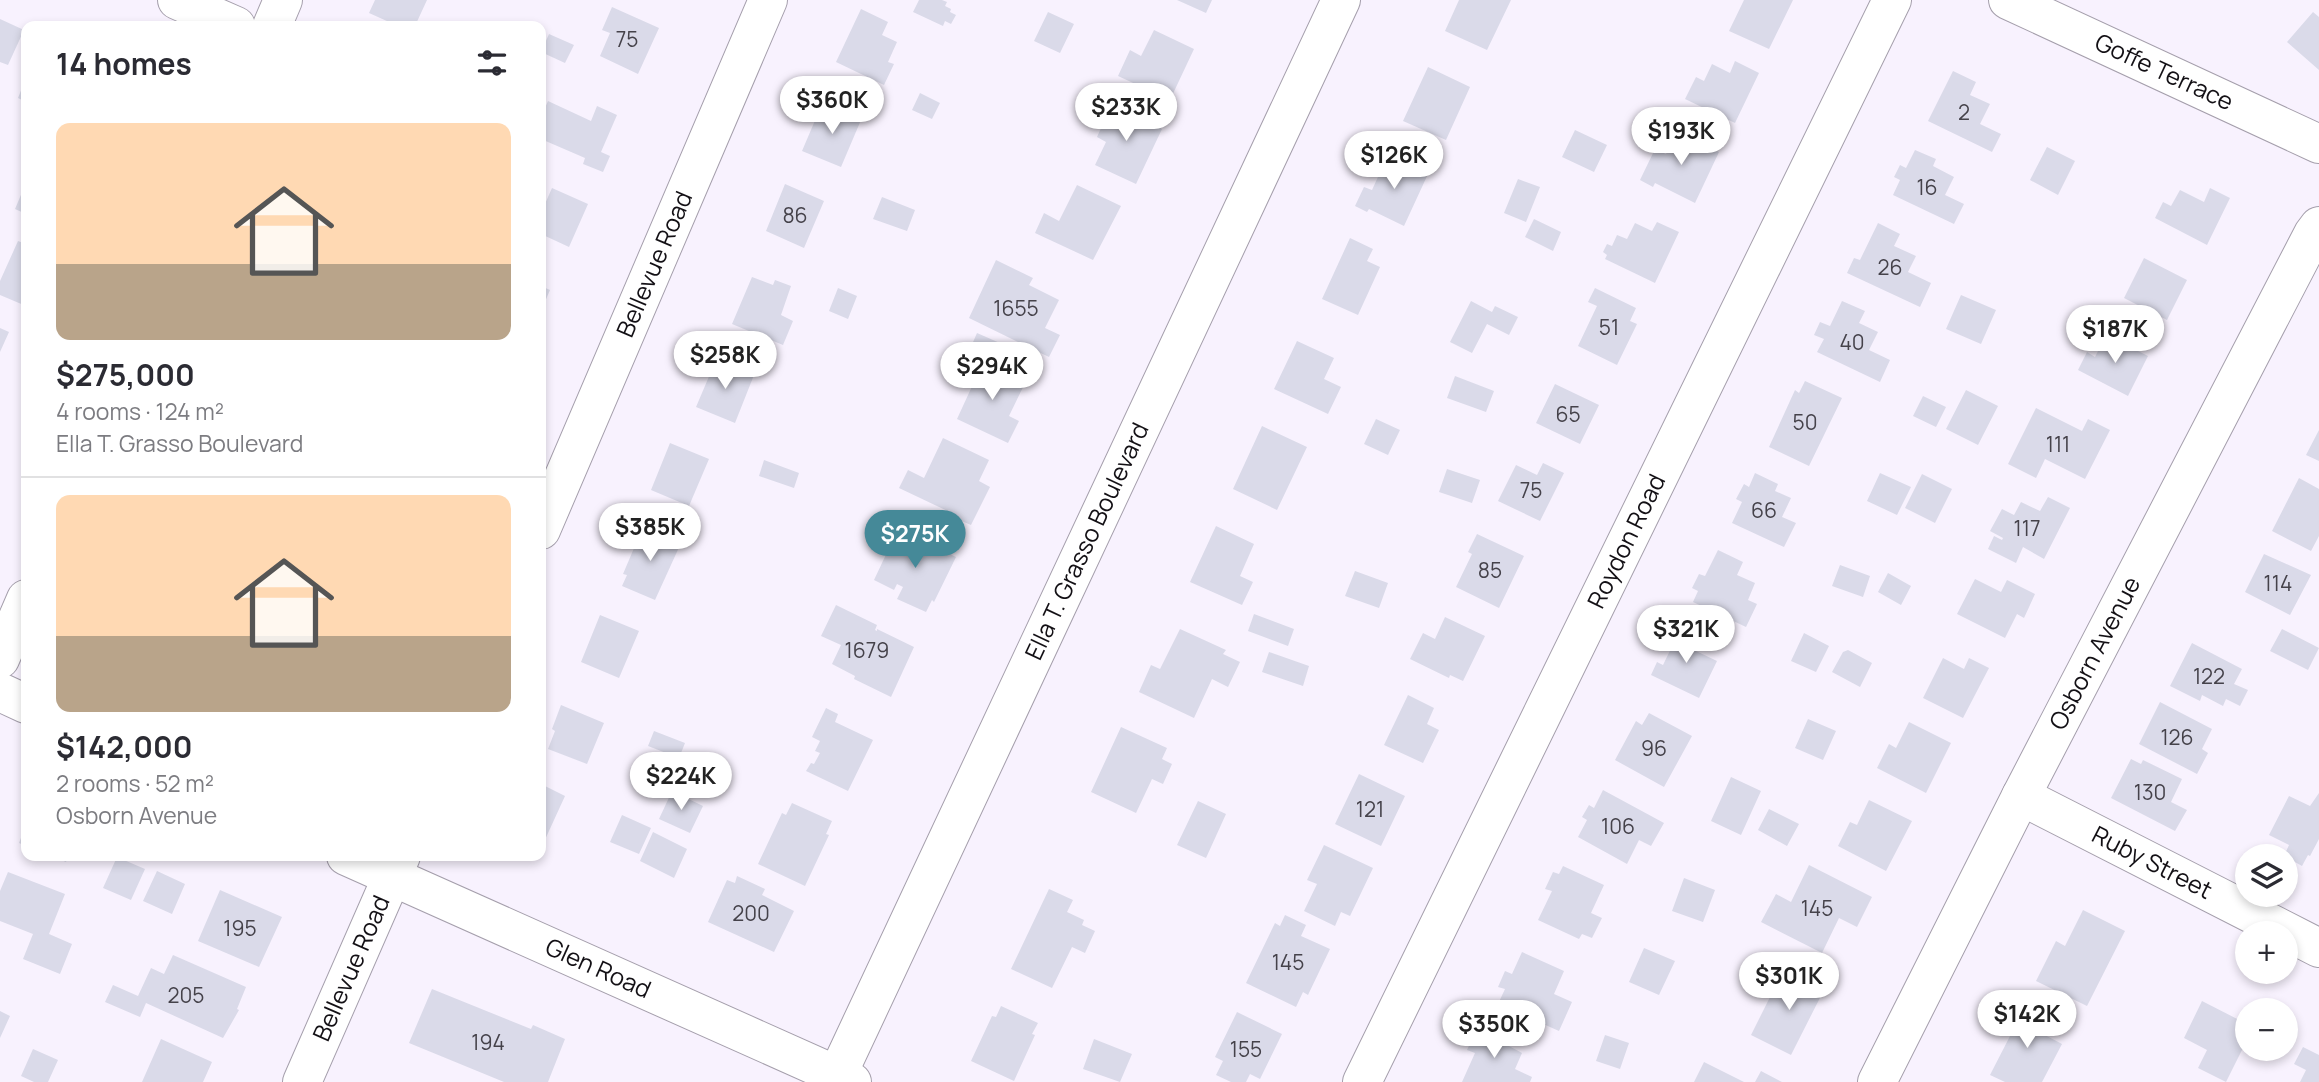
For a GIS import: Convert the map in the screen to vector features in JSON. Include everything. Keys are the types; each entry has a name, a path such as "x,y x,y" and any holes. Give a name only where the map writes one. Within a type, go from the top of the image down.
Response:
{"street":[{"path":"177,0 225,21"},
{"path":"274,21 283,0"},
{"name":"Bellevue Road","path":"546,518 768,0"},
{"name":"Ella T. Grasso Boulevard","path":"841,1080 1341,0"},
{"name":"Roydon Road","path":"1362,1082 1892,0"},
{"name":"Goffe Terrace","path":"2008,0 2319,144"},
{"name":"Osborn Avenue","path":"1877,1082 2021,796 2319,226"},
{"path":"0,659 21,610"},
{"path":"0,692 21,702"},
{"name":"Ruby Street","path":"2021,796 2319,947"},
{"name":"Glen Road","path":"369,861 396,867 841,1080"},
{"name":"Bellevue Road","path":"302,1082 396,867"}],"building":[{"path":"375,0 427,0 417,21 387,21 369,13"},
{"path":"919,0 947,2 945,6 956,15 951,24 945,21 943,26 913,12"},
{"path":"1177,0 1212,0 1206,13"},
{"path":"1459,0 1511,0 1487,50 1445,31"},
{"path":"1744,0 1793,0 1769,49 1729,31"},
{"path":"612,7 659,28 638,74 600,56 610,33 602,30"},
{"path":"861,9 888,22 882,35 897,42 888,62 894,64 884,85 836,62"},
{"path":"1048,12 1074,24 1060,53 1034,41"},
{"path":"2313,12 2319,17 2319,70 2287,42"},
{"path":"0,19 21,29 21,37 8,65 0,62"},
{"path":"1154,30 1194,49 1170,100 1118,76 1130,50 1141,56"},
{"path":"549,34 574,45 565,63 546,54"},
{"path":"1735,61 1759,73 1735,123 1685,99 1696,77 1704,81 1712,64 1730,73"},
{"path":"1428,67 1470,87 1446,140 1403,121"},
{"path":"1953,71 1976,82 1970,95 1990,104 1980,124 2001,134 1992,152 1928,121"},
{"path":"920,93 940,103 932,119 912,110"},
{"path":"548,101 591,121 597,106 617,115 601,152 610,156 603,172 583,164 585,158 546,141"},
{"path":"822,104 861,120 841,167 802,151"},
{"path":"1108,104 1162,129 1136,184 1095,165 1106,142 1097,137 1102,126 1098,125"},
{"path":"1575,130 1607,145 1594,172 1562,157"},
{"path":"1677,132 1719,152 1695,203 1655,183 1653,187 1640,180 1655,149 1666,154"},
{"path":"2047,147 2075,161 2058,195 2030,180"},
{"path":"1915,150 1936,159 1933,166 1954,177 1945,195 1964,204 1954,224 1893,195 1900,180 1894,177 1900,165 1906,168"},
{"path":"1388,155 1428,174 1404,226 1369,209 1367,212 1355,206 1364,187 1372,190"},
{"path":"1518,179 1540,187 1526,222 1504,213"},
{"path":"785,184 824,201 804,248 766,231"},
{"path":"1077,185 1121,206 1093,260 1035,233 1044,213 1059,221"},
{"path":"552,188 588,204 569,247 546,236 546,202"},
{"path":"2210,188 2230,198 2207,245 2155,218 2163,202 2171,206 2180,190 2204,202"},
{"path":"21,195 21,212 15,209"},
{"path":"882,197 915,210 907,231 873,219"},
{"path":"1534,219 1561,232 1553,251 1525,237"},
{"path":"1657,222 1679,232 1655,283 1605,259 1607,255 1603,252 1607,244 1612,246 1617,235 1627,239 1635,223 1652,231"},
{"path":"1878,223 1900,234 1894,246 1916,256 1908,272 1931,283 1920,307 1847,273 1854,258 1860,260"},
{"path":"1350,238 1373,249 1367,261 1380,267 1358,315 1322,299"},
{"path":"18,241 21,242 21,304 0,295 0,281"},
{"path":"2144,258 2187,280 2167,320 2124,298"},
{"path":"996,260 1033,278 1029,285 1059,300 1045,328 1060,335 1049,357 969,318"},
{"path":"752,277 773,285 775,280 791,286 781,315 793,321 783,345 732,324"},
{"path":"838,288 857,296 848,319 829,311"},
{"path":"1595,288 1636,308 1630,321 1637,324 1617,365 1578,346 1597,306 1588,302"},
{"path":"1961,295 1996,310 1981,344 1946,329"},
{"path":"1471,301 1492,312 1495,306 1518,317 1509,335 1487,324 1472,353 1450,342"},
{"path":"1842,301 1865,311 1859,323 1878,332 1869,350 1890,360 1880,382 1817,352 1824,339 1814,335 1820,322 1830,326"},
{"path":"0,328 9,332 0,352"},
{"path":"977,333 1009,347 1002,363 970,349"},
{"path":"2106,335 2148,356 2128,396 2078,370 2087,352 2095,357"},
{"path":"1297,341 1334,358 1324,379 1341,387 1328,414 1274,389"},
{"path":"716,360 754,375 735,423 696,407"},
{"path":"981,360 1026,381 1009,416 1019,421 1008,443 957,419"},
{"path":"1455,376 1494,391 1486,412 1447,398"},
{"path":"1805,381 1842,398 1809,466 1769,447 1795,390 1799,393"},
{"path":"1555,384 1599,405 1580,444 1536,423"},
{"path":"1966,390 1998,406 1978,445 1946,429"},
{"path":"1923,396 1946,407 1936,427 1913,416"},
{"path":"2036,408 2082,431 2088,419 2110,430 2085,479 2045,459 2036,478 2008,464"},
{"path":"1376,419 1400,430 1388,455 1364,444"},
{"path":"1262,426 1307,447 1277,510 1233,489"},
{"path":"2319,430 2319,461 2306,455"},
{"path":"943,438 989,460 979,481 990,487 971,525 899,488 908,470 924,478"},
{"path":"670,443 709,459 689,506 651,490"},
{"path":"764,460 799,473 794,488 759,476"},
{"path":"1543,463 1564,473 1540,521 1498,501 1516,465 1537,475"},
{"path":"1447,469 1480,480 1472,503 1439,492"},
{"path":"1755,473 1778,484 1775,491 1791,498 1782,517 1796,523 1784,547 1732,523 1742,502 1736,499 1744,484 1749,487"},
{"path":"1880,473 1911,487 1897,515 1867,501"},
{"path":"1922,474 1952,489 1935,523 1905,508"},
{"path":"2299,478 2319,489 2319,536 2311,551 2272,531"},
{"path":"2048,497 2070,508 2044,559 2023,547 2016,563 1988,549 1994,536 2002,540 2003,538 1990,531 2002,509 2014,515 2021,502 2040,511"},
{"path":"1216,526 1254,544 1240,576 1253,582 1242,605 1190,582"},
{"path":"643,527 681,543 655,600 622,586 627,575 623,574"},
{"path":"898,529 956,557 934,602 932,600 926,612 897,599 903,587 897,584 894,590 874,580"},
{"path":"1477,534 1524,556 1499,608 1456,587 1472,554 1468,552"},
{"path":"1718,550 1743,562 1737,575 1755,583 1748,600 1757,604 1746,627 1693,602 1698,591 1692,588 1699,574 1705,576"},
{"path":"2264,554 2311,575 2290,615 2245,592"},
{"path":"1840,565 1870,576 1863,597 1832,586"},
{"path":"1355,571 1388,583 1379,608 1345,596"},
{"path":"1888,573 1911,586 1901,605 1878,592"},
{"path":"1975,579 2001,592 2007,580 2035,594 2024,618 2017,614 2005,638 1957,614"},
{"path":"836,605 877,625 875,630 914,647 891,697 854,679 855,676 832,664 841,645 821,636"},
{"path":"1254,614 1294,629 1288,646 1248,631"},
{"path":"600,615 639,631 619,678 581,662"},
{"path":"1445,617 1485,636 1463,681 1450,675 1449,678 1410,659 1423,633 1435,639"},
{"path":"1681,628 1702,638 1696,651 1717,661 1699,698 1651,675 1657,662 1663,665"},
{"path":"1180,629 1226,650 1223,654 1240,662 1228,687 1212,679 1194,718 1139,692 1151,665 1160,669"},
{"path":"2282,629 2319,648 2308,670 2270,651"},
{"path":"1804,633 1829,646 1816,672 1791,661"},
{"path":"2192,643 2242,669 2234,684 2248,690 2240,706 2226,699 2223,706 2202,695 2200,701 2170,686"},
{"path":"1848,650 1872,663 1860,687 1832,672 1843,652"},
{"path":"1269,652 1309,666 1303,686 1262,672"},
{"path":"1943,658 1964,669 1969,658 1989,668 1963,718 1923,698"},
{"path":"1408,695 1434,708 1427,724 1439,730 1423,763 1384,745"},
{"path":"2160,702 2212,729 2202,749 2208,753 2197,774 2139,744"},
{"path":"561,705 604,723 587,764 548,749"},
{"path":"826,708 838,714 835,722 873,740 848,791 806,771 820,753 815,751 820,741 812,737"},
{"path":"1649,713 1692,736 1664,787 1615,760 1636,721 1642,725"},
{"path":"1808,719 1836,731 1823,760 1795,748"},
{"path":"1909,722 1951,743 1926,793 1877,768 1889,744 1896,748"},
{"path":"1121,727 1167,748 1162,759 1172,764 1163,784 1152,779 1136,813 1091,792"},
{"path":"654,731 685,743 679,758 648,746"},
{"path":"2131,759 2141,764 2143,760 2182,779 2171,802 2187,810 2175,831 2111,798"},
{"path":"1359,774 1405,796 1381,846 1335,824"},
{"path":"1731,777 1761,791 1741,835 1711,821"},
{"path":"546,786 565,796 546,837"},
{"path":"1603,790 1664,823 1651,846 1639,840 1627,864 1578,837 1587,820 1582,817 1589,805 1594,808"},
{"path":"672,791 703,806 690,833 659,819"},
{"path":"2319,793 2319,839 2302,866 2298,864 2298,844 2287,844 2269,835 2289,796 2310,806"},
{"path":"1869,800 1912,821 1886,871 1838,846 1850,822 1857,825"},
{"path":"1198,801 1226,814 1206,858 1177,845"},
{"path":"792,803 832,821 826,834 829,835 805,886 758,864 782,813 786,815"},
{"path":"1769,809 1799,824 1787,846 1758,830"},
{"path":"622,815 651,828 639,854 610,842"},
{"path":"653,832 687,849 674,878 640,861"},
{"path":"1324,845 1373,868 1350,916 1341,912 1335,926 1304,911 1317,884 1307,880"},
{"path":"115,861 126,861 145,869 131,900 103,888"},
{"path":"1809,865 1872,897 1857,927 1839,918 1822,953 1761,922 1776,894 1791,902"},
{"path":"1563,866 1604,885 1591,913 1602,918 1592,938 1582,934 1579,939 1538,920 1552,891 1545,889 1553,872 1559,874"},
{"path":"157,871 185,884 172,914 143,901"},
{"path":"8,872 65,894 49,934 72,944 60,974 23,959 33,934 0,921 0,891"},
{"path":"737,876 765,889 762,895 794,911 774,952 708,922 727,880 735,883"},
{"path":"1684,878 1715,890 1703,922 1672,911"},
{"path":"1049,889 1073,900 1067,912 1084,920 1082,925 1095,931 1085,953 1072,947 1052,988 1011,969"},
{"path":"220,890 282,917 259,967 198,941"},
{"path":"2083,910 2125,931 2087,1006 2036,981 2056,941 2065,946"},
{"path":"1285,915 1306,925 1301,936 1330,949 1308,995 1303,992 1296,1007 1246,983 1275,923 1280,926"},
{"path":"1644,948 1675,961 1659,995 1629,982"},
{"path":"1522,952 1564,971 1554,994 1572,1002 1559,1031 1498,1004 1505,989 1498,987 1505,971 1512,974"},
{"path":"173,955 246,987 237,1009 239,1010 223,1038 146,1003 140,1017 105,1002 113,985 138,996 151,968 164,974"},
{"path":"1806,971 1828,982 1791,1055 1751,1035 1780,977 1798,986"},
{"path":"432,989 531,1029 533,1025 565,1039 548,1082 504,1082 409,1043"},
{"path":"2202,1001 2235,1018 2236,1061 2226,1082 2198,1068 2207,1050 2184,1038"},
{"path":"2027,1003 2052,1016 2043,1034 2062,1044 2042,1082 2005,1082 1990,1075"},
{"path":"1001,1006 1038,1023 1014,1081 971,1061 992,1016 996,1017"},
{"path":"0,1011 10,1016 0,1038"},
{"path":"1237,1012 1282,1034 1260,1079 1250,1074 1246,1082 1231,1082 1216,1075 1223,1061 1215,1057"},
{"path":"1487,1027 1512,1039 1509,1046 1522,1053 1515,1069 1532,1077 1530,1082 1462,1082 1475,1053 1467,1050 1476,1031 1483,1035"},
{"path":"1605,1035 1629,1043 1620,1069 1596,1061"},
{"path":"161,1039 212,1062 203,1082 142,1082"},
{"path":"1094,1039 1132,1054 1120,1082 1083,1069"},
{"path":"2303,1047 2319,1055 2319,1082 2300,1082 2306,1070 2294,1064 2298,1061"},
{"path":"33,1049 58,1060 48,1082 34,1082 21,1076"},
{"path":"1704,1062 1744,1082 1694,1082"},
{"path":"1761,1071 1782,1082 1755,1082"}]}
